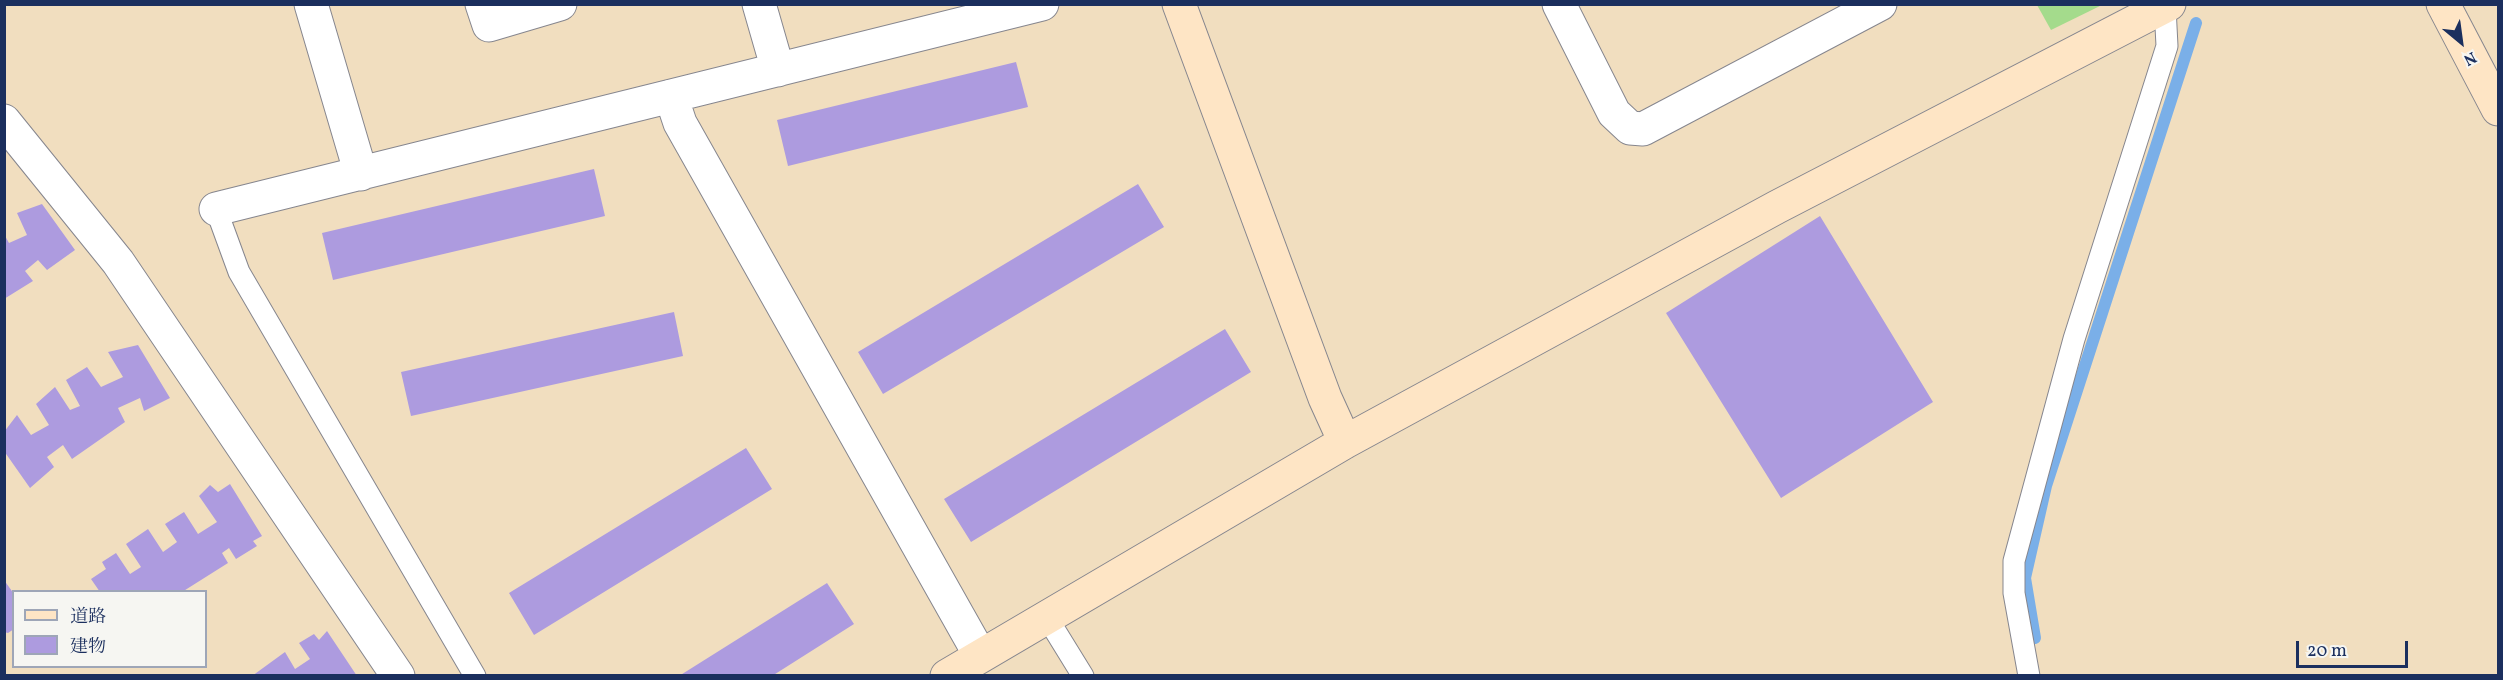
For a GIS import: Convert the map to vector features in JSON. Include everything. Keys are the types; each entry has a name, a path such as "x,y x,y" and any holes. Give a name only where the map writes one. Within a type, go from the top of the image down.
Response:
{"street":[{"path":"310,4 361,174"},
{"path":"482,4 489,25 560,4"},
{"path":"759,4 778,70"},
{"path":"216,209 1042,4"},
{"path":"1179,4 1325,398 1345,442"},
{"path":"1559,4 1614,112 1630,128 1643,129 1880,4"},
{"path":"2443,4 2499,109"},
{"path":"947,675 1345,442 1777,207 2166,5"},
{"path":"671,96 680,123 980,655"},
{"path":"10,140 118,261 398,675"}],"lane":[{"path":"2029,675 2014,593 2014,561 2074,339 2167,46 2166,5"},
{"path":"216,209 239,272 474,675"},
{"path":"1046,616 1083,675"}],"green space":[{"path":"2037,5 2102,5 2051,30"}],"building":[{"path":"1016,62 1028,107 788,166 777,120"},
{"path":"594,169 605,216 333,280 322,233"},
{"path":"1138,184 1164,227 883,394 858,352"},
{"path":"42,204 75,250 47,270 38,260 25,271 33,281 4,299 4,234 9,243 27,235 17,213"},
{"path":"1820,216 1933,402 1781,498 1666,313"},
{"path":"674,312 683,356 411,416 401,372"},
{"path":"1225,329 1251,372 971,542 944,499"},
{"path":"138,345 170,398 144,411 140,398 118,408 125,422 72,459 63,445 47,457 54,467 30,488 4,451 4,432 17,415 31,435 49,425 36,404 55,387 70,410 80,406 66,380 87,367 101,387 123,377 108,352"},
{"path":"746,448 772,489 534,635 509,593"},
{"path":"230,484 262,536 253,541 257,546 236,559 229,548 222,553 228,563 185,590 99,590 91,579 106,569 102,562 116,553 130,574 141,567 126,544 148,529 163,552 177,542 165,524 184,512 198,534 217,522 199,496 210,485 218,492"},
{"path":"4,580 12,591 12,630 4,632"},
{"path":"827,583 854,624 772,676 679,676"},
{"path":"327,631 357,676 252,676 285,652 295,669 310,659 299,643 314,634 319,640"}],"waterway":[{"path":"2035,638 2025,578 2046,486 2196,23"}]}
